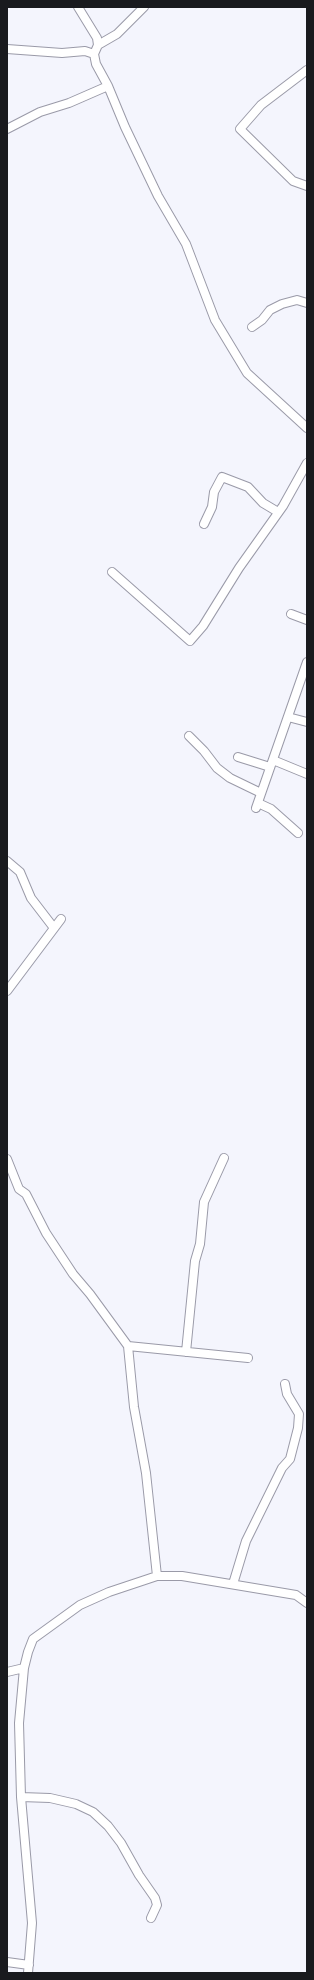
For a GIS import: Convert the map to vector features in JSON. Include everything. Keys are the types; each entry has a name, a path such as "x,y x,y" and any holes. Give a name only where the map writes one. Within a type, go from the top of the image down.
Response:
{"street":[{"path":"78,7 97,38 98,45 94,54 96,64 108,86 125,127 158,196 186,244 216,320 247,374 307,428"},
{"path":"98,45 117,34 144,7"},
{"path":"7,48 62,53 85,51 94,54"},
{"path":"307,70 261,105 240,129 292,179 307,186"},
{"path":"7,128 40,112 69,103 108,86"},
{"path":"252,327 258,324 270,310 282,304 297,300 307,303"},
{"path":"112,572 190,641 203,626 239,568 278,512 307,463"},
{"path":"204,524 212,507 214,492 222,477 248,487 263,503 278,512"},
{"path":"291,614 307,620"},
{"path":"298,833 270,810 257,806 307,662"},
{"path":"288,717 307,722"},
{"path":"188,736 217,768 230,778 262,793"},
{"path":"238,757 307,774"},
{"path":"7,861 20,872 31,898 54,928"},
{"path":"7,991 61,919"},
{"path":"186,1352 195,1261 200,1244 204,1202 224,1158"},
{"path":"7,1159 19,1189 26,1194 46,1233 73,1274 90,1294 128,1346 134,1407 146,1473 157,1576"},
{"path":"128,1346 248,1358"},
{"path":"233,1584 246,1540 282,1468 290,1459 298,1428 299,1414 287,1394 285,1384"},
{"path":"7,1962 29,1969 32,1923 21,1797 19,1723 24,1668 33,1639 43,1630 80,1605 109,1592 157,1576 182,1576 296,1595 307,1603"},
{"path":"7,1672 24,1668"},
{"path":"21,1797 50,1798 76,1804 93,1812 108,1826 121,1843 138,1875 155,1898 157,1905 151,1918"}]}
